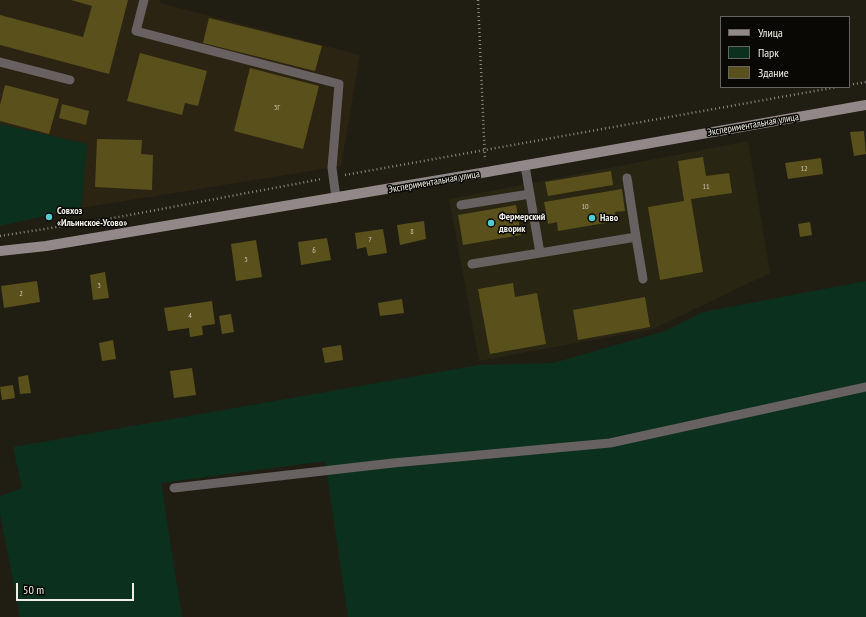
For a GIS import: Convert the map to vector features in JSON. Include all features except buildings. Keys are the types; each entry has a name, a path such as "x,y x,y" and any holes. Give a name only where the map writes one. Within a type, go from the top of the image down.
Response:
{"street":[{"name":"Экспериментальная улица","path":"0,251 46,246 336,198 866,105"}],"lane":[{"path":"144,0 136,31 339,84 332,168 336,198"},
{"path":"0,62 70,80"},
{"path":"525,166 540,253"},
{"path":"627,178 643,279"},
{"path":"461,205 530,194"},
{"path":"472,264 636,237"},
{"path":"174,488 393,463 610,444 866,387"}],"path":[{"path":"478,0 483,149 487,172"},
{"path":"850,85 866,82"},
{"path":"0,236 108,219 483,149 831,88"}],"shaded area":[{"path":"0,0 160,0 160,3 360,55 341,166 81,208 86,144 0,124"},
{"path":"748,141 770,273 653,329 479,361 449,199"}],"green space":[{"path":"0,124 87,144 81,208 0,226"},
{"path":"866,281 866,617 348,617 325,461 161,483 182,617 20,617 0,514 0,496 22,488 13,447 479,365 553,363 665,331 703,312"}],"place":[{"name":"Совхоз «Ильинское-Усово»","path":"49,217"},
{"name":"Наво","path":"592,218"},
{"name":"Фермерский дворик","path":"491,223"}]}
